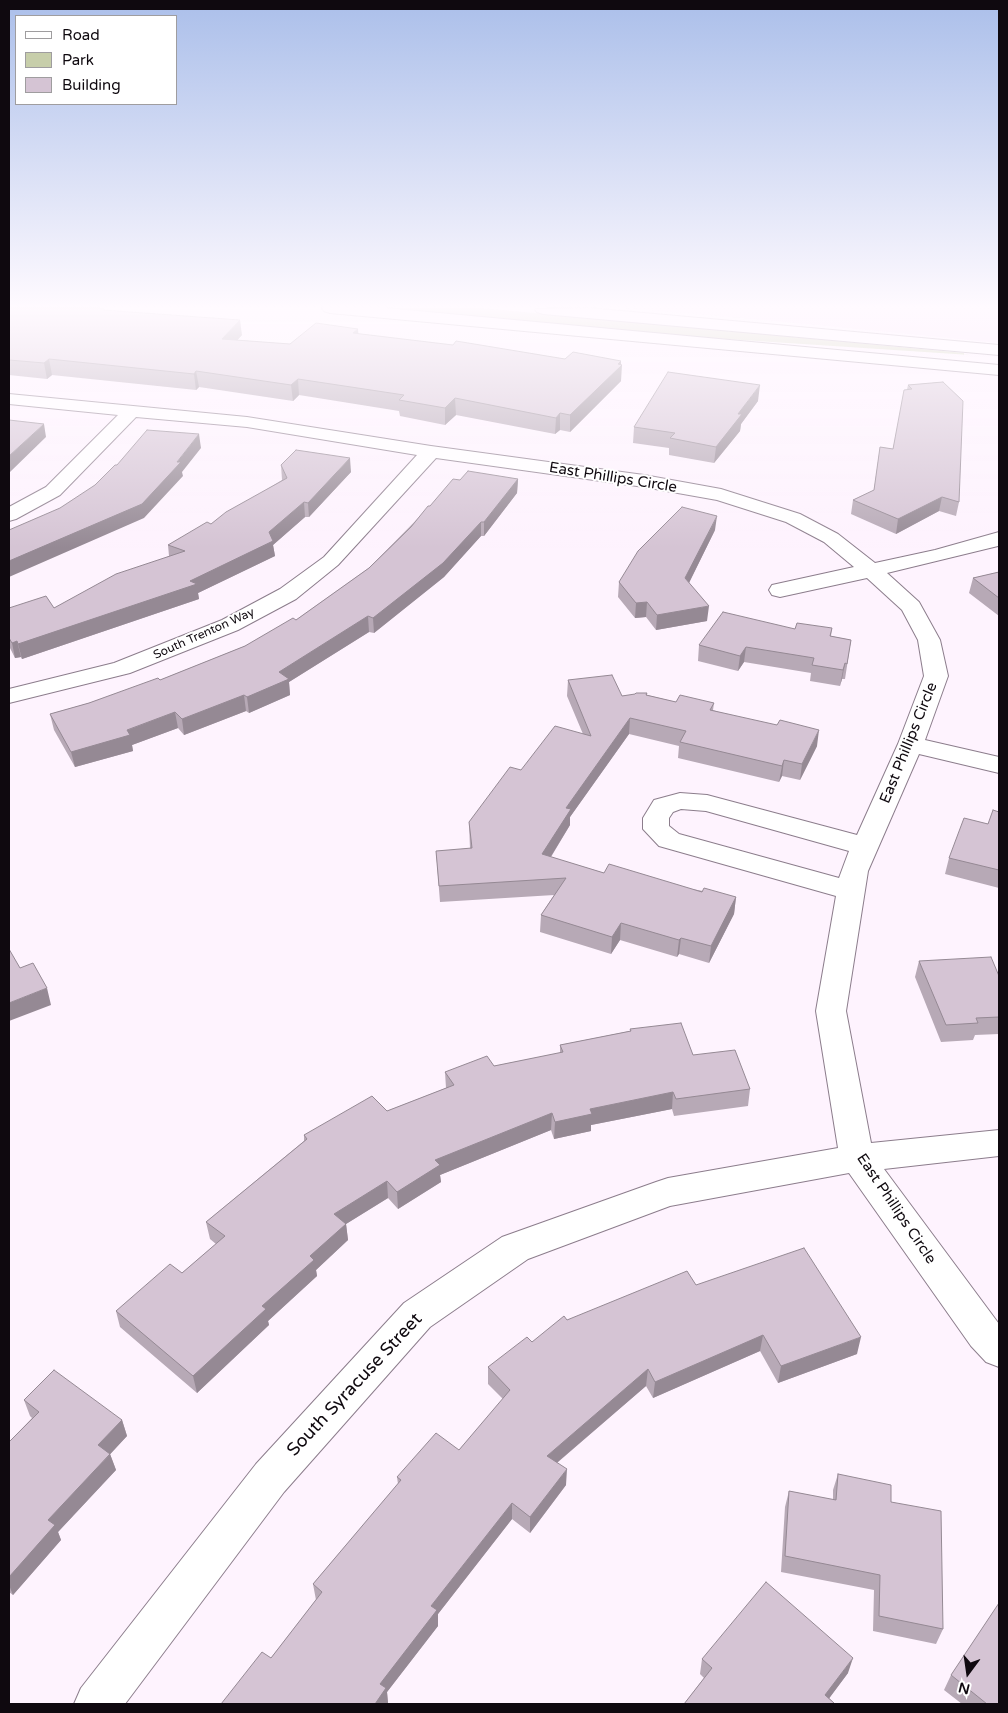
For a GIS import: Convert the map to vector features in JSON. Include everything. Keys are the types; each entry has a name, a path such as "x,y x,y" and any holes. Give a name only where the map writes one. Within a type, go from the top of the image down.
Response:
{"street":[{"name":"East Phillips Circle","path":"9,399 248,422 431,452 644,481 721,495 793,518 831,538 912,607 929,640 936,676 911,744 854,870 831,1011 857,1158 984,1334 999,1350"},
{"path":"9,515 54,491 132,411"},
{"name":"South Trenton Way","path":"9,696 122,668 230,625 288,594 331,561 431,452"},
{"path":"780,590 954,552 999,538"},
{"path":"911,744 999,765"},
{"path":"851,891 669,840 656,829 656,818 663,806 680,801 707,804 866,846"},
{"name":"South Syracuse Street","path":"97,1704 270,1478 417,1315 515,1248 668,1192 857,1158 999,1143"}],"building":[{"path":"357,388 598,388 570,415 560,413 556,418 455,398 445,408 399,400 404,395"},
{"path":"658,388 758,388 738,414 742,414 716,447 670,438 675,433 634,427"},
{"path":"949,388 963,401 959,502 942,497 898,519 853,500 874,490 880,447 893,449 904,390"},
{"path":"9,420 44,424 9,456"},
{"path":"147,430 199,434 177,462 181,462 142,504 9,561 9,530 60,508 95,485 117,465"},
{"path":"296,450 350,458 308,503 304,502 269,532 273,541 190,581 197,584 18,644 17,641 12,643 9,638 9,608 46,596 54,608 116,574 185,551 168,545 207,522 211,524 226,512 287,478 281,465"},
{"path":"468,471 518,479 484,522 481,522 443,563 373,618 368,616 279,672 289,679 247,697 244,695 182,719 175,712 127,730 130,735 71,752 50,714 89,703 158,678 160,680 245,646 293,618 296,620 369,568 411,527 453,479 460,480"},
{"path":"682,507 717,516 685,578 709,606 657,615 647,602 636,603 619,582 638,551"},
{"path":"999,572 999,598 973,578"},
{"path":"723,612 795,629 797,623 832,628 830,636 851,640 847,664 845,663 843,670 812,665 814,658 746,647 740,656 699,645"},
{"path":"612,675 622,696 647,693 646,695 676,702 680,695 714,703 710,710 777,725 780,720 819,730 802,764 784,760 782,766 680,742 686,731 630,718 566,808 571,809 542,854 604,873 609,864 702,892 704,888 736,897 711,946 681,938 679,940 621,923 612,937 541,915 566,878 439,886 436,851 472,848 469,822 510,767 521,770 555,726 591,736 568,680"},
{"path":"993,810 999,812 999,870 949,858 964,818 988,824"},
{"path":"9,949 20,968 33,963 47,988 9,1003"},
{"path":"991,957 999,976 999,1017 976,1018 978,1023 946,1025 919,961"},
{"path":"681,1023 693,1055 735,1050 750,1089 676,1099 673,1092 590,1109 592,1114 555,1122 552,1113 435,1160 440,1165 397,1192 387,1181 334,1214 346,1224 310,1256 314,1260 262,1306 266,1309 193,1376 116,1311 170,1264 182,1273 225,1236 206,1222 307,1139 304,1135 372,1096 387,1111 454,1085 445,1072 487,1056 494,1066 563,1052 560,1045 631,1031 630,1029"},
{"path":"804,1248 861,1337 781,1366 763,1335 655,1382 648,1369 547,1456 567,1469 530,1517 512,1503 431,1606 437,1610 380,1684 386,1688 375,1704 221,1704 262,1652 271,1658 322,1592 313,1584 401,1480 397,1477 436,1433 459,1450 510,1390 488,1367 527,1337 532,1342 564,1316 567,1320 687,1271 696,1285"},
{"path":"54,1370 122,1420 98,1445 110,1454 48,1520 55,1525 9,1577 9,1442 39,1412 24,1400"},
{"path":"838,1474 891,1485 891,1502 941,1511 943,1629 879,1616 880,1575 785,1556 789,1491 836,1500"},
{"path":"766,1582 853,1658 825,1695 834,1703 684,1704 712,1668 702,1659"},
{"path":"999,1603 999,1704 987,1704 951,1675"}]}
